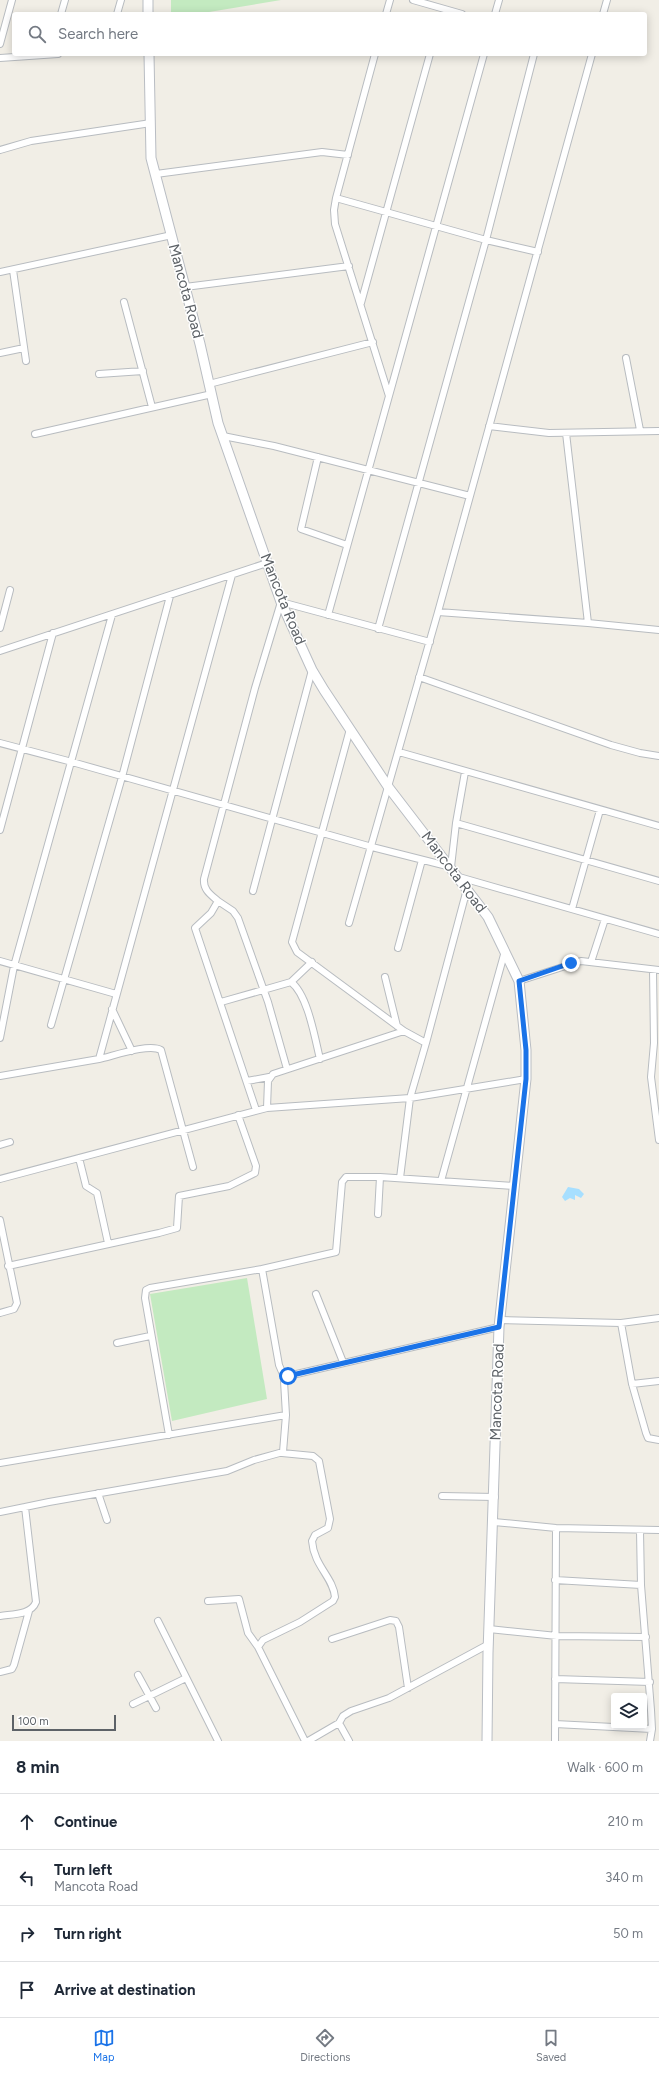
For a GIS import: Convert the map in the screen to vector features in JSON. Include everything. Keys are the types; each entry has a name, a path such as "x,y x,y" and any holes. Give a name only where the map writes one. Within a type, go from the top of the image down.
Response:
{"main road":[{"path":"148,0 148,12"},
{"name":"Mancota Road","path":"149,56 152,158 223,436 281,602 312,670 389,788 459,877 488,917 519,981 526,1050 526,1079 500,1323 495,1497 489,1629 487,1741"}],"street":[{"path":"0,44 12,0"},
{"path":"62,12 65,0"},
{"path":"118,12 121,0"},
{"path":"387,12 390,0"},
{"path":"412,0 441,11"},
{"path":"496,12 499,0"},
{"path":"604,12 607,0"},
{"path":"0,58 25,56"},
{"path":"374,56 336,198 334,217 389,396"},
{"path":"361,303 429,56"},
{"path":"328,615 483,56"},
{"path":"378,628 486,240 533,56"},
{"path":"349,923 430,642 591,56"},
{"path":"0,150 35,141 151,123"},
{"path":"156,174 322,152 348,155"},
{"path":"336,198 486,240 538,252"},
{"path":"0,272 172,235"},
{"path":"185,287 349,266"},
{"path":"13,270 26,361"},
{"path":"124,302 152,407"},
{"path":"209,384 373,342"},
{"path":"0,353 24,348"},
{"path":"626,358 640,430"},
{"path":"99,374 143,371"},
{"path":"35,434 212,394"},
{"path":"489,426 532,432 566,433 640,430 659,431"},
{"path":"566,433 588,622"},
{"path":"223,436 318,457 470,496"},
{"path":"318,457 301,529 348,545"},
{"path":"0,651 267,563"},
{"path":"99,1059 116,994 145,896 171,791 232,575"},
{"path":"0,628 10,590"},
{"path":"51,1025 122,777 170,596"},
{"path":"287,1069 264,988 238,918 234,910 218,901 207,892 204,883 224,805 281,602 430,642"},
{"path":"438,612 588,622 659,630"},
{"path":"0,1038 14,966 112,614"},
{"path":"0,830 53,633"},
{"path":"253,891 312,670"},
{"path":"419,677 611,745 640,753 659,756"},
{"path":"350,729 292,942 297,952 404,1031 426,1043"},
{"path":"0,743 224,805 271,820 322,832 372,847 451,867 456,823 465,772"},
{"path":"399,752 659,826"},
{"path":"572,910 600,810"},
{"path":"456,823 659,881"},
{"path":"398,948 422,860"},
{"path":"459,877 659,934"},
{"path":"400,1178 410,1098 467,889"},
{"path":"218,901 211,913 195,928 256,1110"},
{"path":"591,962 605,919"},
{"path":"441,1181 505,951"},
{"path":"0,961 116,994"},
{"path":"221,1002 264,988 291,982 312,962"},
{"path":"519,981 571,963 591,962 656,970 654,1043 651,1077 659,1140"},
{"path":"385,977 397,1026"},
{"path":"291,982 301,995 306,1007 320,1059"},
{"path":"112,1009 132,1051"},
{"path":"247,1080 269,1076 404,1031"},
{"path":"0,1076 99,1059 132,1051 156,1048 161,1050 193,1167"},
{"path":"267,1108 269,1076"},
{"path":"0,1180 256,1110 410,1098 526,1079"},
{"path":"8,1266 108,1243 174,1230 178,1225 179,1196 229,1186 255,1173 256,1166 238,1115"},
{"path":"0,1145 10,1142"},
{"path":"79,1158 86,1186 97,1193 108,1243"},
{"path":"169,1435 150,1336 145,1298 146,1290 262,1269 336,1252 342,1180 349,1177 400,1178 514,1186"},
{"path":"378,1214 380,1177"},
{"path":"0,1220 16,1307 0,1313"},
{"path":"262,1269 279,1364 285,1379 284,1391 286,1415 282,1453"},
{"path":"316,1294 343,1362"},
{"path":"285,1379 292,1374 500,1323 621,1323 659,1318"},
{"path":"621,1323 632,1384 646,1433 648,1438 659,1440"},
{"path":"117,1343 150,1336"},
{"path":"632,1384 659,1381"},
{"path":"0,1463 286,1415"},
{"path":"0,1512 98,1493 227,1472 254,1460 282,1453 313,1456 319,1461 330,1525 325,1531 313,1538 312,1549 316,1562 332,1587 335,1597 333,1600 300,1622 263,1640 258,1647"},
{"path":"98,1493 107,1520"},
{"path":"442,1496 495,1497"},
{"path":"0,1616 28,1611 34,1607 37,1596 25,1507"},
{"path":"494,1522 556,1528 640,1531 659,1530"},
{"path":"556,1528 556,1741"},
{"path":"640,1531 641,1585 650,1682 652,1729 650,1741"},
{"path":"555,1580 641,1585"},
{"path":"208,1600 239,1599 248,1633 258,1647 304,1741"},
{"path":"0,1672 12,1669 14,1665 28,1611"},
{"path":"332,1639 390,1620 396,1621 399,1627 408,1688"},
{"path":"158,1621 218,1741"},
{"path":"489,1629 557,1636 646,1637"},
{"path":"308,1741 339,1723 343,1716 351,1711 389,1698 489,1644"},
{"path":"138,1674 156,1708"},
{"path":"133,1704 186,1678"},
{"path":"555,1679 650,1682"},
{"path":"339,1723 349,1741"},
{"path":"555,1724 652,1729"}],"green space":[{"path":"171,0 281,0 209,12 171,12"},
{"path":"247,1278 267,1399 172,1421 150,1294"}],"water":[{"path":"568,1187 579,1189 584,1194 581,1198 575,1195 575,1200 570,1198 565,1201 562,1197"}],"route":[{"path":"288,1376 499,1327 526,1079 526,1050 519,981 571,963"}]}
